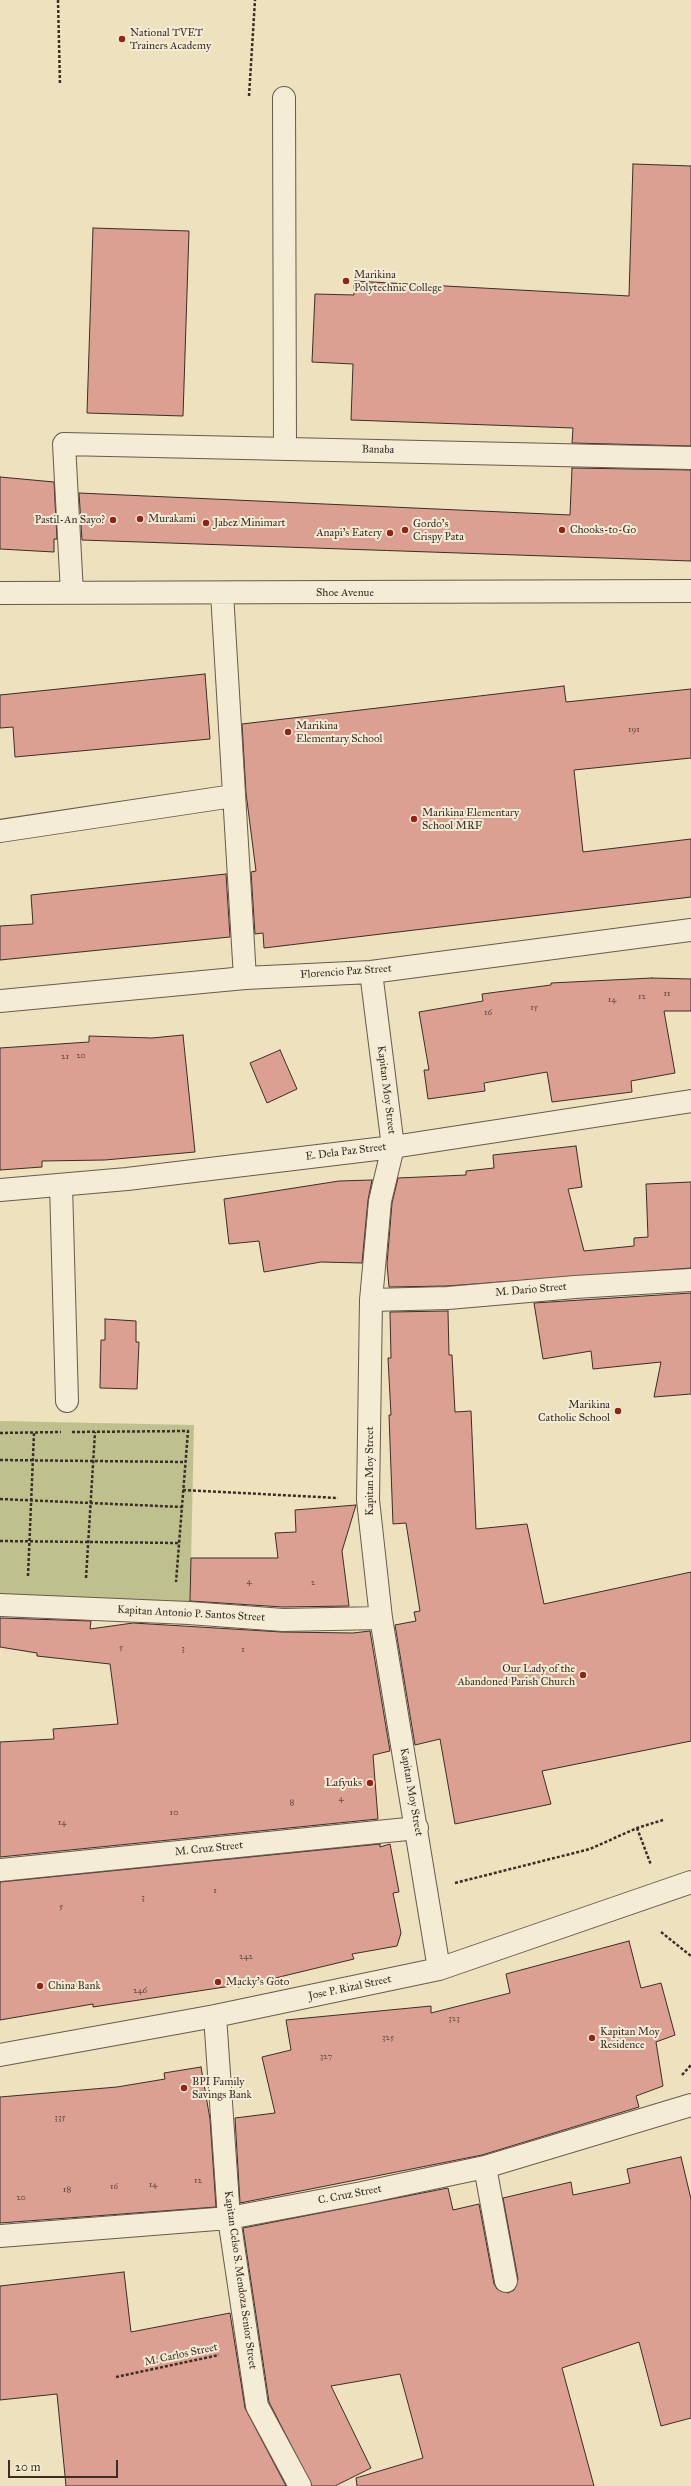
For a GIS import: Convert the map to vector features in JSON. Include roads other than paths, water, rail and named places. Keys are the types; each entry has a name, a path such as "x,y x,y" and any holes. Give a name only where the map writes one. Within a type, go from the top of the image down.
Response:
{"street":[{"path":"284,98 285,447"},
{"name":"Banaba","path":"72,593 64,444 285,447 691,458"},
{"name":"Shoe Avenue","path":"0,593 691,591"},
{"path":"222,593 245,978"},
{"path":"0,831 233,796"},
{"name":"Florencio Paz Street","path":"0,1001 245,978 371,972 691,930"},
{"name":"Kapitan Moy Street","path":"371,972 393,1147 380,1201 371,1300 368,1500 381,1618 417,1828 439,1969"},
{"name":"E. Dela Paz Street","path":"0,1190 127,1179 393,1147 691,1101"},
{"path":"61,1185 67,1401"},
{"name":"M. Dario Street","path":"371,1300 448,1298 575,1287 691,1280"},
{"name":"Kapitan Antonio P. Santos Street","path":"0,1605 189,1613 283,1620 381,1618"},
{"name":"M. Cruz Street","path":"0,1870 417,1828"},
{"name":"Jose P. Rizal Street","path":"0,2055 215,2016 439,1969 691,1882"},
{"name":"Kapitan Celso S. Mendoza Senior Street","path":"215,2016 229,2218 258,2406 300,2486"},
{"name":"C. Cruz Street","path":"0,2236 229,2218 485,2168 691,2105"},
{"path":"485,2168 506,2281"}],"place":[{"name":"National TVET Trainers Academy","path":"122,39"},
{"name":"Marikina Polytechnic College","path":"346,281"},
{"name":"Murakami","path":"140,519"},
{"name":"Pastil-An Sayo?","path":"113,520"},
{"name":"Jabez Minimart","path":"206,523"},
{"name":"Gordo’s Crispy Pata","path":"405,530"},
{"name":"Chooks-to-Go","path":"562,530"},
{"name":"Anapi's Eatery","path":"390,533"},
{"name":"Marikina Elementary School","path":"288,732"},
{"name":"Marikina Elementary School MRF","path":"414,819"},
{"name":"Marikina Catholic School","path":"618,1411"},
{"name":"Our Lady of the Abandoned Parish Church","path":"583,1675"},
{"name":"Lafyuks","path":"370,1783"},
{"name":"Macky's Goto","path":"218,1982"},
{"name":"China Bank","path":"40,1986"},
{"name":"Kapitan Moy Residence","path":"592,2038"},
{"name":"BPI Family Savings Bank","path":"184,2088"}]}
